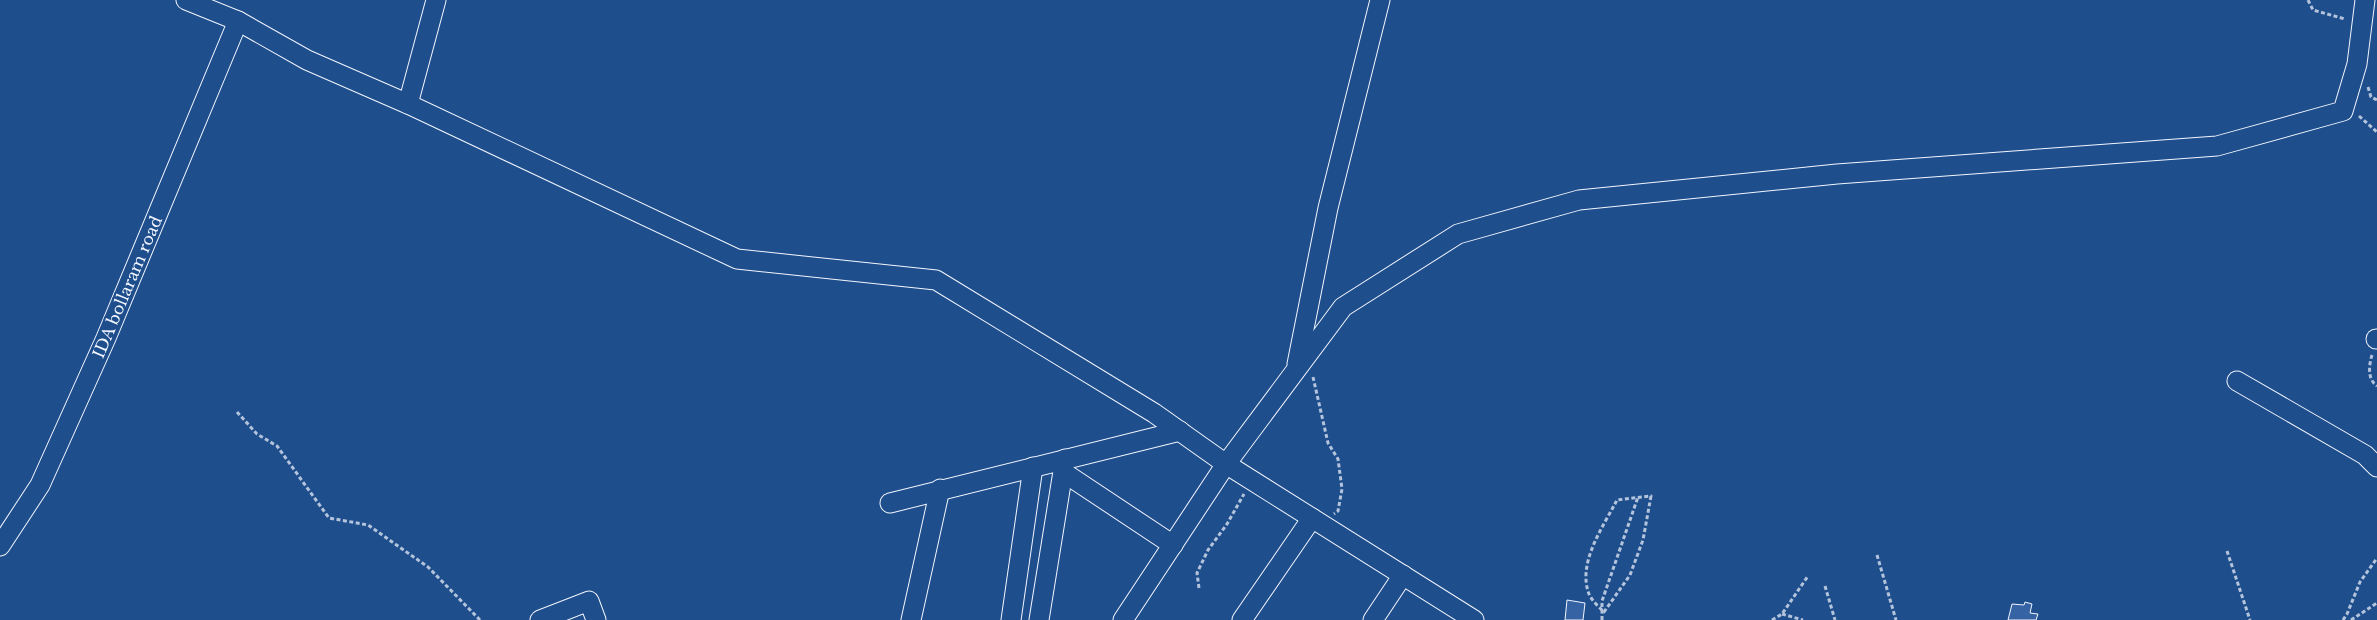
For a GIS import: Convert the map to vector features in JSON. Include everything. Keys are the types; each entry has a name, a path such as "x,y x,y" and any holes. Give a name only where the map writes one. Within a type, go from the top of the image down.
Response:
{"street":[{"path":"186,0 238,21 306,60 408,104 737,259 936,280 1180,431 1226,464 1474,620"},
{"path":"408,104 436,0"},
{"path":"1296,370 1328,208 1380,0"},
{"path":"1123,620 1226,464 1343,307 1458,234 1579,200 1836,174 2217,146 2343,111 2358,64 2365,0"},
{"name":"IDA bollaram road","path":"0,546 40,486 106,338 238,21"},
{"path":"2237,381 2365,455 2377,467"},
{"path":"890,503 1033,467 1064,465 1180,431"},
{"path":"1064,465 1173,544"},
{"path":"1039,620 1064,465"},
{"path":"1011,620 1033,467"},
{"path":"911,620 940,490"},
{"path":"1242,620 1318,522"},
{"path":"1373,620 1403,576"},
{"path":"540,620 589,601 596,620"}],"path":[{"path":"2308,0 2313,10 2344,18 2360,36"},
{"path":"2343,111 2361,116 2377,132"},
{"path":"2377,339 2368,368 2374,384 2377,386"},
{"path":"1308,354 1328,443 1338,459 1342,489 1338,511 1318,522"},
{"path":"237,412 258,434 277,446 328,518 368,525 428,567 480,620"},
{"path":"1199,588 1197,573 1208,550 1227,524 1253,481"},
{"path":"1602,620 1604,612 1630,575 1643,540 1650,496 1617,500 1591,552 1585,582 1590,596 1604,612"},
{"path":"1604,612 1602,601 1638,497"},
{"path":"2227,551 2250,620"},
{"path":"1877,555 1896,620"},
{"path":"2343,620 2360,582 2377,558"},
{"path":"1772,620 1782,614 1808,576"},
{"path":"1825,586 1834,620"},
{"path":"2351,620 2377,603"},
{"path":"1782,614 1803,620"}],"building":[{"path":"1567,600 1585,603 1583,620 1565,620"},
{"path":"2025,602 2032,604 2030,613 2038,614 2036,620 2008,620 2012,604 2024,605"}]}
